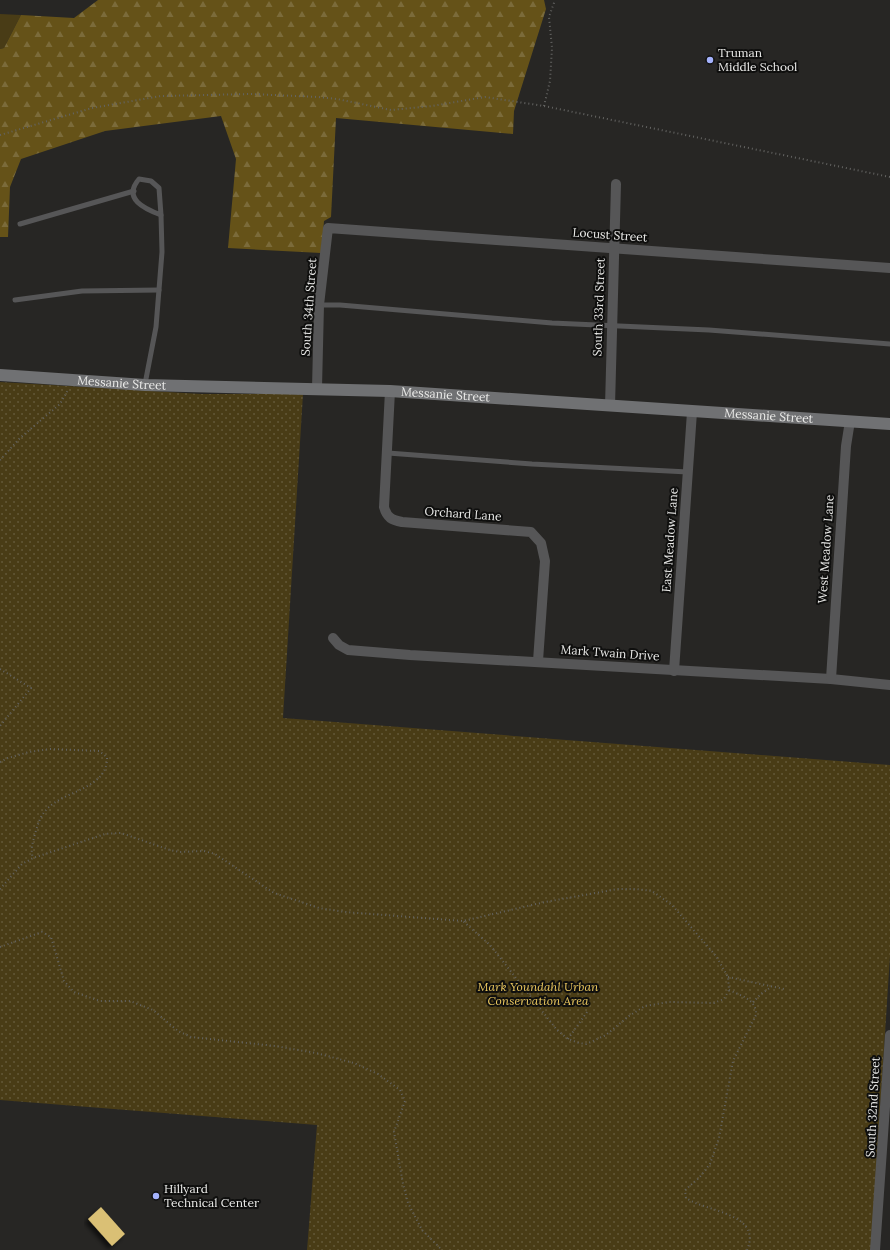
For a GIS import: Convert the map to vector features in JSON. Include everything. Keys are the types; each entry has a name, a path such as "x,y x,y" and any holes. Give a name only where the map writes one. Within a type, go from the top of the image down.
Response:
{"street":[{"name":"South 33rd Street","path":"610,406 616,184"},
{"name":"Locust Street","path":"328,228 890,268"},
{"name":"South 34th Street","path":"317,388 319,305 328,228"},
{"name":"Messanie Street","path":"0,375 145,385 317,388 390,391 890,424"},
{"name":"Orchard Lane","path":"390,391 388,453 384,507 386,515 392,520 402,522 531,532 541,543 545,560 538,661"},
{"name":"East Meadow Lane","path":"674,671 692,412"},
{"name":"West Meadow Lane","path":"831,679 846,446 850,422"},
{"name":"Mark Twain Drive","path":"333,638 339,645 348,650 410,655 538,661 674,671 831,679 890,685"},
{"name":"South 32nd Street","path":"875,1250 886,1181 890,1035"}],"lane":[{"path":"145,385 156,327 162,252 161,215 159,188 152,181 139,179 135,184 134,191 138,204 144,209 161,215"},
{"path":"20,224 134,191"},
{"path":"15,300 82,291 159,290"},
{"path":"319,305 340,305 552,323 709,330 890,344"},
{"path":"388,453 532,464 688,472"}],"path":[{"path":"544,106 550,81 552,48 549,17 555,0"},
{"path":"0,135 36,124 122,102 162,96 196,94 251,94 318,97 337,99 391,110 432,106 485,97 544,106 890,177"},
{"path":"0,460 20,438 60,404 70,386"},
{"path":"0,669 31,688 0,726"},
{"path":"0,762 29,752 50,749 99,751 107,757 107,766 102,776 48,808 40,817 31,852 33,858"},
{"path":"0,889 22,864 33,858 105,834 121,833 170,850 180,852 204,851 215,854 274,893 319,908 375,916 463,921 545,902 618,889 652,891 672,905 705,941 728,977 729,990 724,1000 714,1003 670,1002 645,1006 629,1016 606,1035 586,1044 568,1039 557,1030 490,945 463,921"},
{"path":"0,947 42,932 51,936 64,981 74,992 100,1001 130,1001 153,1010 178,1031 191,1037 316,1053 354,1063 378,1074 400,1090 405,1101 394,1132 403,1184 408,1203 422,1230 442,1250"},
{"path":"728,977 784,989"},
{"path":"753,1002 761,994 772,987"},
{"path":"729,990 753,1002 756,1007 756,1015 733,1061 719,1138 710,1164 699,1178 685,1190 686,1198 696,1205 721,1211 742,1222 748,1230 750,1242 747,1250"},
{"path":"568,1039 587,1012"}],"green space":[{"path":"98,0 544,0 546,9 514,111 513,134 336,118 331,217 324,221 321,253 228,248 236,159 221,116 105,131 21,159 10,187 8,237 0,237 0,49 4,48 21,15 74,18"},
{"path":"0,14 21,15 4,48 0,49"},
{"name":"Mark Youndahl Urban Conservation Area","path":"0,382 201,394 303,394 283,718 890,765 890,956 871,1250 307,1250 317,1125 0,1100"}],"building":[{"path":"101,1207 125,1234 112,1246 88,1219"}],"place":[{"name":"Truman Middle School","path":"710,60"},
{"name":"Hillyard Technical Center","path":"156,1196"}]}
